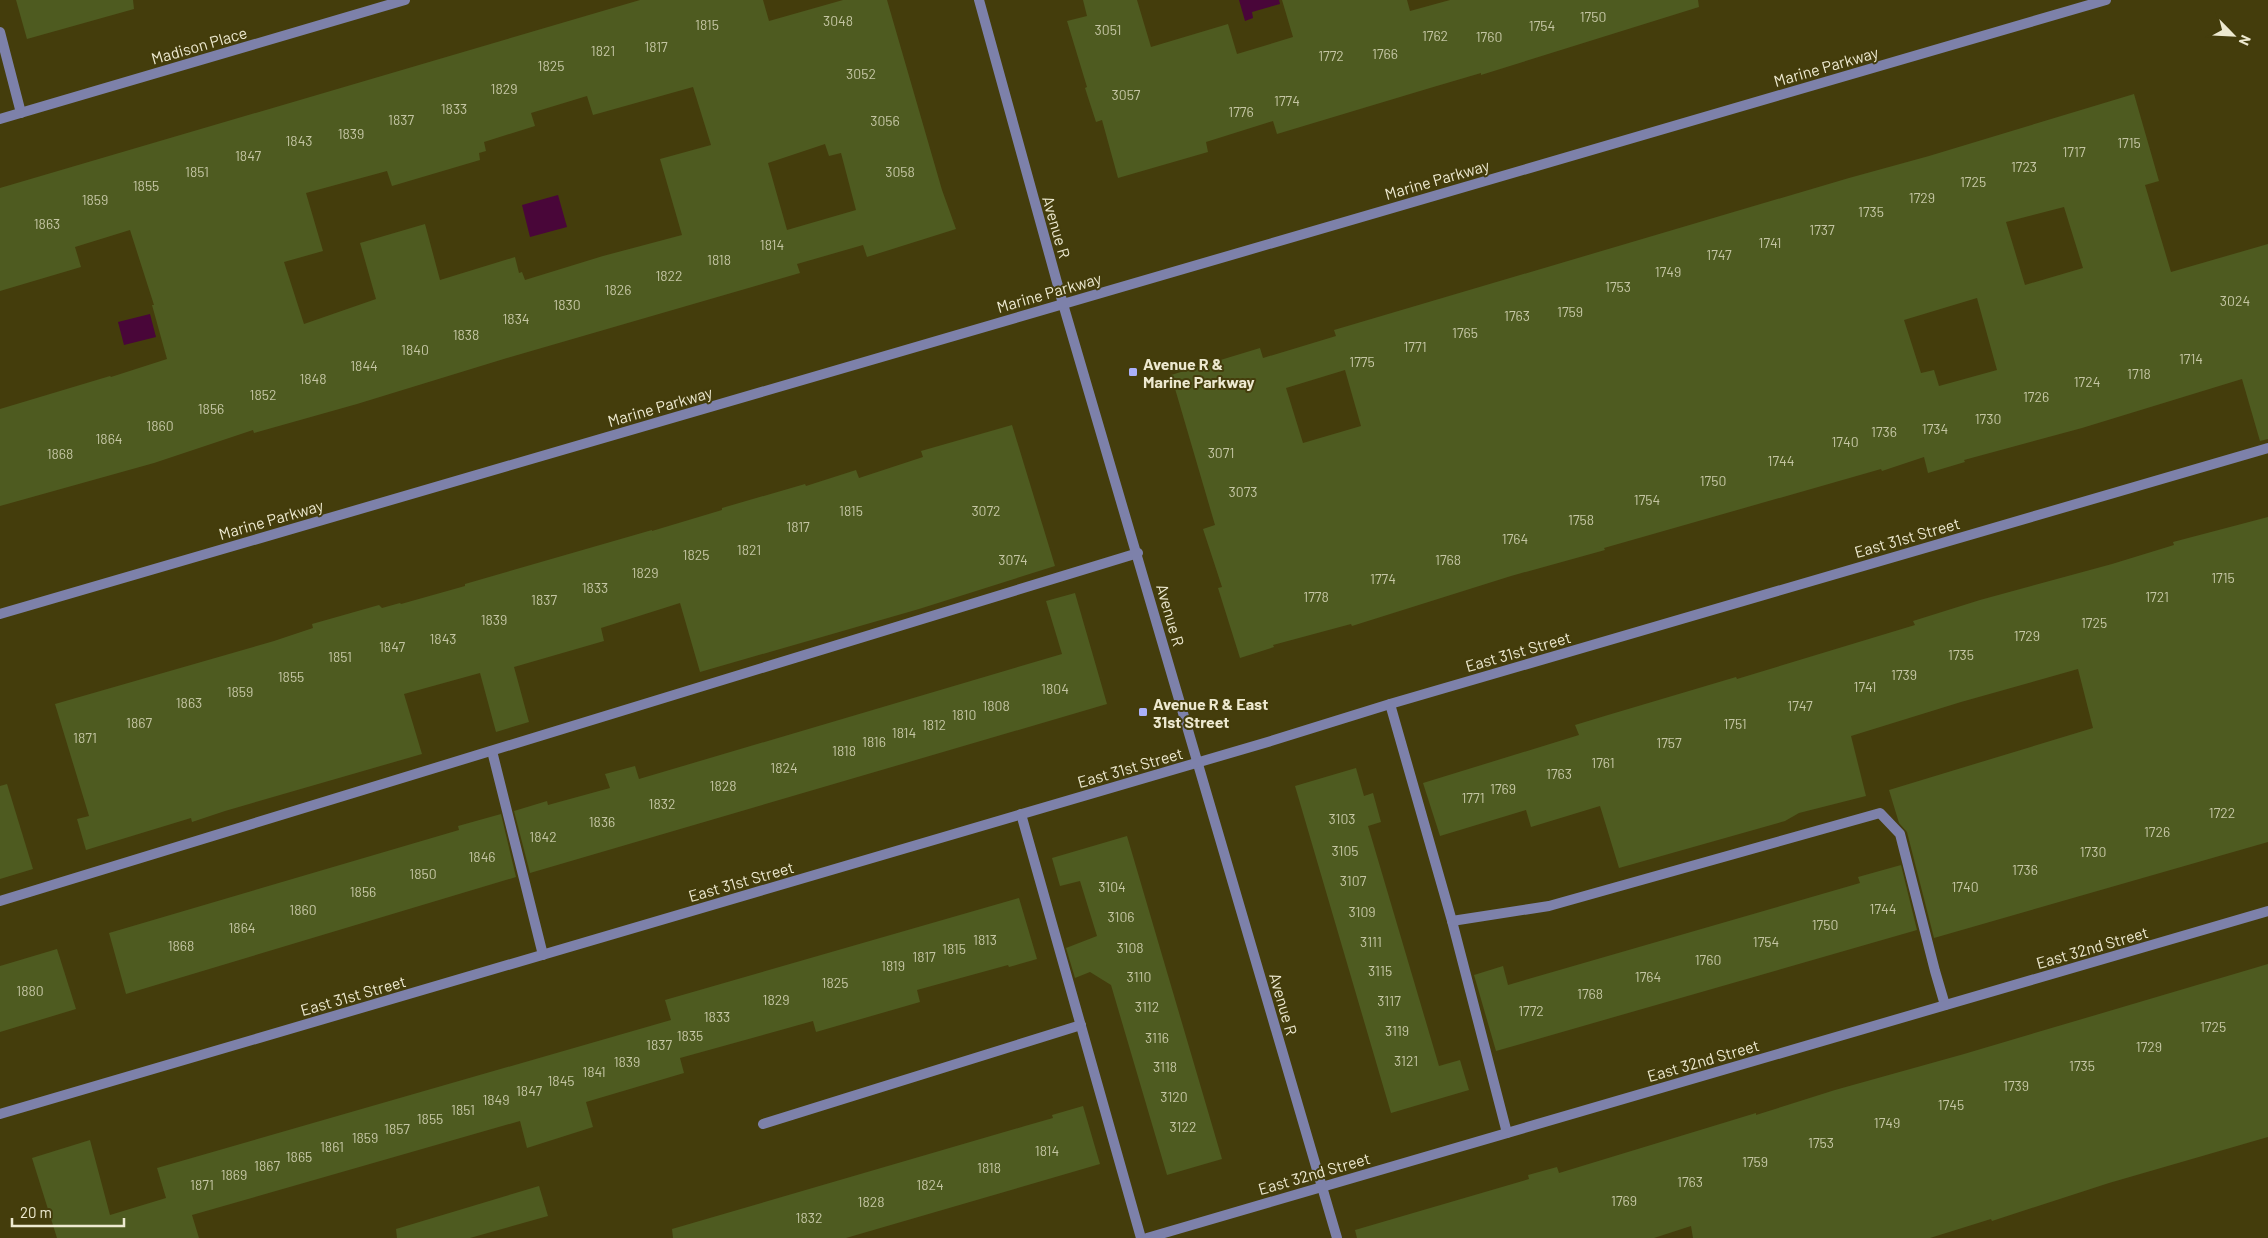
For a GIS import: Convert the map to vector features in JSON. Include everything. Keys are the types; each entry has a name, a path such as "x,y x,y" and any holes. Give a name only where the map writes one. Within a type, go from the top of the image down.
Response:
{"street":[{"name":"Madison Place","path":"0,119 406,0"},
{"name":"Avenue R","path":"979,0 1063,304 1138,553 1337,1238"},
{"name":"Marine Parkway","path":"0,614 2106,0"},
{"path":"0,32 21,113"},
{"name":"East 31st Street","path":"0,1114 1390,704 2268,448"},
{"path":"0,902 1138,553"},
{"path":"1390,704 1452,921 1507,1133"},
{"path":"492,751 543,954"},
{"path":"1452,921 1549,906 1880,813 1900,834 1935,971 1946,1005"},
{"path":"1021,814 1141,1238"},
{"name":"East 32nd Street","path":"1147,1238 2268,911"},
{"path":"763,1124 1081,1025"}],"shaded area":[{"path":"1239,0 1279,0 1280,4 1252,12 1253,18 1245,21"},
{"path":"558,195 567,227 530,237 522,205"},
{"path":"150,314 156,337 124,345 118,322"}],"building":[{"path":"16,0 133,0 134,9 27,39"},
{"path":"640,0 763,0 769,21 843,0 887,0 942,190 956,229 867,257 863,245 797,264 800,273 507,358 357,404 254,433 253,430 154,463 0,506 0,409 167,359 152,305 154,305 130,230 75,247 81,267 0,291 0,188","holes":["693,87 711,145 660,159 682,235 603,256 525,280 522,272 519,273 515,257 440,280 425,224 360,243 376,299 304,324 284,262 323,251 306,193 387,171 392,186 480,160 479,153 486,151 484,142 535,126 531,113 587,96 593,115","825,144 829,156 841,153 856,210 787,230 768,163"]},
{"path":"1083,0 1137,0 1151,47 1228,24 1237,54 1293,37 1282,0 1407,0 1410,11 1450,0 1698,0 1699,7 1481,75 1481,73 1277,134 1273,121 1206,142 1208,152 1118,178 1102,120 1096,122 1067,21 1087,16"},
{"path":"2134,94 2159,181 2145,185 2171,272 2268,244 2268,439 2260,441 2242,379 2082,428 1964,460 1965,462 1928,473 1924,457 1882,471 1881,469 1604,548 1605,550 1511,576 1352,626 1351,624 1273,645 1274,647 1240,658 1218,588 1222,587 1203,529 1215,525 1171,375 1260,348 1263,358 1336,336 1334,330","holes":["2064,207 2083,268 2025,285 2006,222","1977,298 1997,370 1939,386 1934,370 1921,373 1904,320","1345,370 1361,426 1303,443 1286,388"]},
{"path":"1012,425 1055,566 919,609 700,672 680,603 601,628 604,641 514,667 529,722 496,732 480,673 404,694 422,754 192,822 191,818 86,850 77,819 89,816 55,704 274,641 313,628 312,624 379,605 382,608 401,604 465,586 465,584 652,531 805,484 806,486 856,470 859,478 923,457 921,451"},
{"path":"2268,517 2268,842 1934,938 1907,832 1899,823 1889,790 2093,728 2078,669 1851,736 1866,796 1799,813 1785,821 1619,868 1600,806 1531,827 1526,810 1440,836 1423,783 1579,735 1575,725 1736,677 1737,679 1915,625 1913,621 1980,600 2112,564 2174,545 2173,542"},
{"path":"1075,593 1107,704 530,873 514,811 547,801 548,805 610,788 605,774 635,766 639,779 1062,654 1046,601"},
{"path":"1356,768 1364,796 1373,793 1381,822 1368,826 1439,1066 1460,1060 1469,1090 1391,1113 1295,786"},
{"path":"7,784 33,869 0,879 0,786"},
{"path":"501,814 516,877 126,994 109,933 459,830 458,826"},
{"path":"1127,836 1222,1159 1167,1175 1111,985 1090,972 1075,978 1066,948 1097,936 1080,881 1060,886 1052,858"},
{"path":"1901,865 1917,930 1496,1051 1474,975 1503,966 1508,985 1860,883 1858,877"},
{"path":"1019,898 1037,959 917,990 920,1002 816,1032 813,1021 680,1058 684,1073 586,1102 593,1127 527,1148 520,1121 192,1215 199,1238 57,1238 32,1158 90,1140 110,1215 166,1198 157,1168 671,1020 665,1000"},
{"path":"57,949 76,1009 0,1032 0,966"},
{"path":"2268,964 2268,1137 2109,1183 1992,1221 1991,1219 1930,1238 1693,1238 1691,1226 1654,1238 1357,1238 1355,1230 1529,1179 1528,1175 1557,1167 1559,1173 1756,1113 1756,1115 1835,1090"},
{"path":"1083,1106 1100,1164 846,1238 673,1238 672,1229 1053,1118 1052,1115"},
{"path":"539,1186 548,1216 470,1238 397,1238 396,1229"}],"place":[{"name":"Avenue R & Marine Parkway","path":"1133,372"},
{"name":"Avenue R & East 31st Street","path":"1143,712"}]}
